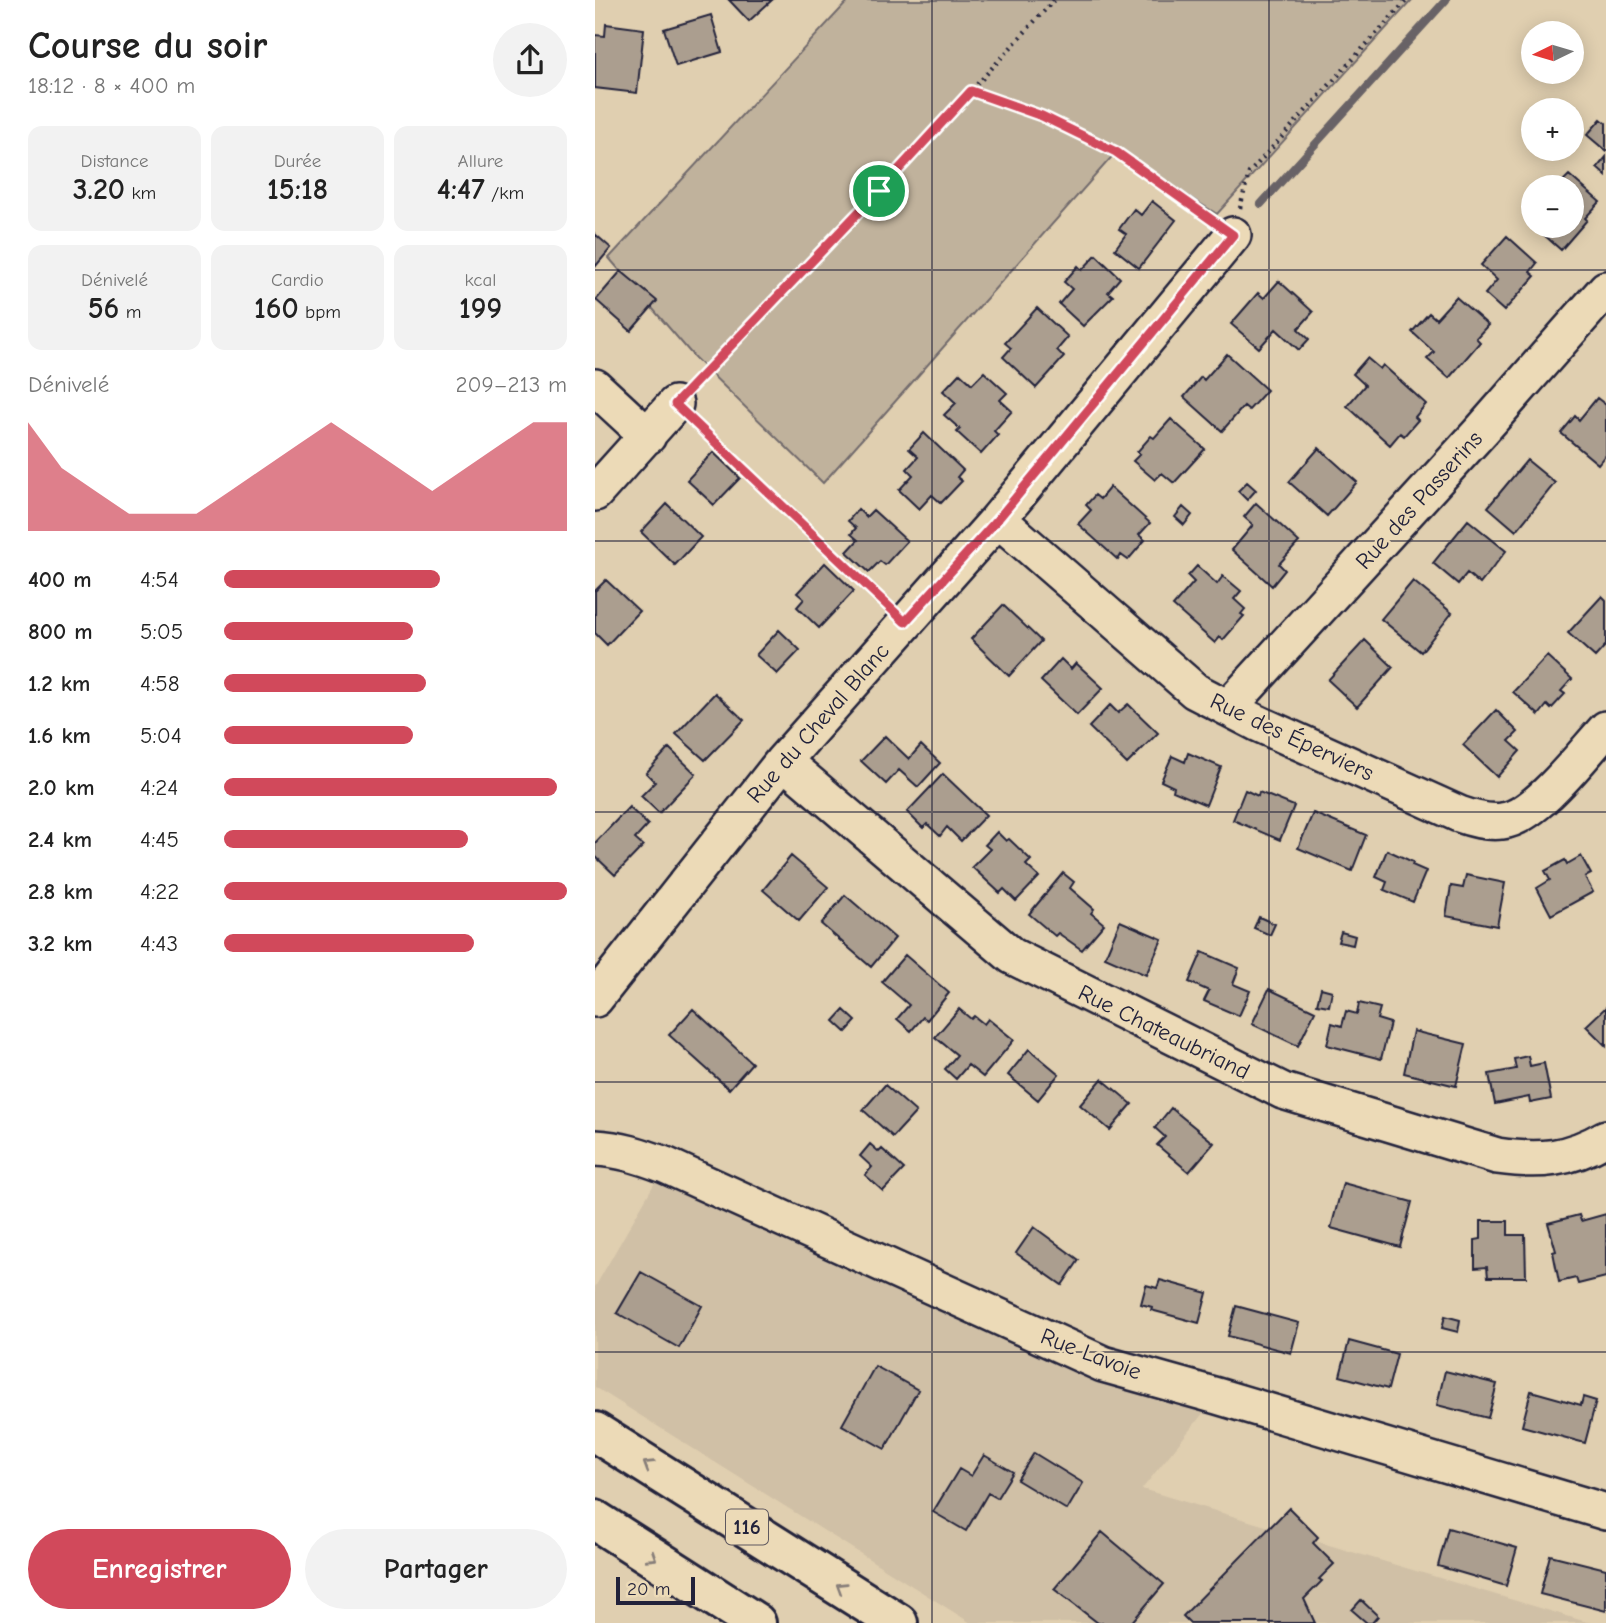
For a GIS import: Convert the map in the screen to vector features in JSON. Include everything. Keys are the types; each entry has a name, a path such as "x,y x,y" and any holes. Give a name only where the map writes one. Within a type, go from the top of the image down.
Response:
{"main road":[{"name":"116","path":"595,1432 898,1623"},
{"path":"595,1520 755,1623"}],"street":[{"name":"Rue du Cheval Blanc","path":"596,995 783,761 998,519 1233,235"},
{"name":"Rue des Passerins","path":"1228,708 1482,430 1606,289"},
{"path":"595,387 648,436"},
{"path":"595,493 675,404"},
{"name":"Rue des Éperviers","path":"998,519 1195,691 1459,814 1489,821 1504,821 1529,809 1544,797 1606,729"},
{"name":"Rue Chateaubriand","path":"783,761 1012,956 1283,1091 1507,1157 1526,1160 1557,1159 1587,1149 1606,1138"},
{"name":"Rue Lavoie","path":"595,1148 635,1153 664,1165 1103,1364 1606,1512"}],"path":[{"path":"905,622 675,404 879,191 1054,0"},
{"path":"971,91 1042,116 1116,152 1233,235 1249,173 1407,0"}],"shaded area":[{"path":"849,0 1412,0 1217,214 1116,152 823,483 695,358 609,258"},
{"path":"665,1165 1217,1396 1142,1489 1590,1623 971,1623 595,1387 595,1287"}],"building":[{"path":"729,0 772,0 749,21"},
{"path":"711,15 722,52 676,66 664,29"},
{"path":"606,24 644,29 637,93 595,88 595,35 605,36"},
{"path":"1601,119 1606,123 1606,151 1587,135"},
{"path":"1606,157 1606,176 1597,168"},
{"path":"1584,188 1600,202 1585,218 1587,220 1584,223"},
{"path":"1152,201 1176,220 1139,268 1115,249 1126,234 1119,229 1134,209 1141,215"},
{"path":"595,234 611,248 595,267"},
{"path":"1507,236 1537,263 1530,272 1535,276 1504,311 1485,294 1497,280 1481,265"},
{"path":"1548,238 1571,238 1561,250"},
{"path":"1096,255 1120,278 1108,292 1113,296 1083,326 1059,304 1072,289 1064,282 1078,266 1082,270"},
{"path":"621,271 657,301 631,331 596,300"},
{"path":"1279,281 1313,312 1298,329 1309,339 1299,350 1276,329 1259,348 1231,324 1258,293 1264,298"},
{"path":"1456,297 1488,325 1476,338 1480,342 1449,378 1427,359 1434,352 1412,332 1429,313 1436,319"},
{"path":"1037,308 1068,337 1057,350 1064,357 1036,388 1003,357 1011,348 1005,343"},
{"path":"1227,354 1267,390 1249,410 1244,406 1222,431 1184,397 1201,377 1204,380"},
{"path":"1367,358 1380,369 1383,365 1426,404 1415,417 1418,420 1404,436 1400,433 1390,445 1347,406 1365,385 1353,374"},
{"path":"984,372 1007,393 1000,400 1012,411 994,431 998,435 981,454 957,432 960,429 944,415 956,403 943,391 960,373 972,384"},
{"path":"1597,398 1606,405 1606,454 1598,464 1561,433 1575,416 1579,420"},
{"path":"1171,419 1205,449 1174,483 1162,473 1155,480 1133,461 1151,436 1154,438"},
{"path":"924,433 963,470 957,477 962,481 941,503 932,495 919,509 899,490 913,475 907,469 918,457 909,449"},
{"path":"1319,448 1357,482 1327,516 1289,482"},
{"path":"713,452 740,478 714,505 687,480"},
{"path":"1527,460 1555,483 1516,531 1488,507"},
{"path":"1247,482 1256,490 1247,500 1238,491"},
{"path":"1110,487 1150,523 1139,535 1145,540 1128,560 1121,555 1118,560 1078,524 1091,510 1086,505 1095,495 1100,499"},
{"path":"1256,503 1299,542 1279,564 1285,570 1272,586 1232,550 1253,525 1244,517"},
{"path":"667,504 701,537 675,565 641,532"},
{"path":"1183,507 1192,515 1184,525 1175,517"},
{"path":"858,509 866,517 873,510 907,541 885,565 880,561 869,572 847,552 858,540 851,534 856,528 848,521"},
{"path":"1468,520 1506,551 1480,584 1467,573 1458,584 1433,563"},
{"path":"825,563 854,591 819,628 797,607 804,599 797,593"},
{"path":"1197,566 1217,584 1223,576 1241,591 1234,599 1245,609 1241,614 1244,616 1223,640 1220,637 1215,643 1173,606 1194,582 1188,576"},
{"path":"606,580 639,611 607,645 595,633 595,591"},
{"path":"1413,581 1452,613 1421,652 1381,619"},
{"path":"1602,596 1606,600 1606,645 1595,657 1568,633"},
{"path":"1003,605 1041,641 1009,676 971,639"},
{"path":"779,630 800,650 777,674 756,655"},
{"path":"1365,640 1393,667 1357,707 1328,680"},
{"path":"1547,656 1572,679 1561,691 1565,694 1551,709 1547,705 1539,715 1513,692"},
{"path":"1061,659 1071,669 1076,663 1103,688 1077,715 1041,681"},
{"path":"715,693 744,720 705,760 676,734"},
{"path":"1128,704 1158,733 1127,764 1089,727 1110,705 1118,713"},
{"path":"1496,710 1518,732 1509,741 1520,751 1497,777 1463,745"},
{"path":"885,736 909,759 921,745 940,763 918,787 899,770 886,784 861,761"},
{"path":"669,748 696,774 659,813 641,796 655,782 646,773"},
{"path":"1188,753 1221,767 1206,805 1173,791 1174,787 1161,781 1172,756 1185,762"},
{"path":"943,774 986,815 961,841 947,827 940,836 927,824 923,828 907,812"},
{"path":"1245,790 1258,796 1259,792 1294,806 1280,840 1233,820"},
{"path":"629,807 648,825 635,839 643,846 615,875 595,856 595,843"},
{"path":"1313,813 1366,835 1352,871 1298,848"},
{"path":"997,832 1006,841 1009,839 1031,860 1026,865 1039,877 1016,901 1004,889 1000,893 972,867 990,849 985,845"},
{"path":"1387,850 1426,871 1413,902 1384,890 1387,882 1376,877"},
{"path":"791,856 828,887 799,921 763,890"},
{"path":"1581,856 1591,874 1585,877 1593,892 1551,915 1537,888 1550,880 1545,871 1565,860 1567,864"},
{"path":"1063,873 1074,882 1070,888 1094,909 1091,913 1104,924 1082,950 1058,933 1055,936 1029,914"},
{"path":"1466,875 1505,883 1497,926 1446,916 1451,886 1463,888"},
{"path":"845,895 895,938 871,967 821,924"},
{"path":"1259,917 1275,924 1270,935 1254,928"},
{"path":"1120,921 1162,939 1146,975 1105,957"},
{"path":"1341,932 1355,936 1353,945 1338,942"},
{"path":"1202,952 1239,968 1233,984 1250,991 1239,1016 1204,1001 1209,991 1189,982"},
{"path":"905,955 949,993 927,1020 923,1017 911,1031 897,1019 909,1005 882,982"},
{"path":"1321,988 1332,991 1329,1006 1317,1004"},
{"path":"1269,989 1315,1011 1298,1046 1252,1024"},
{"path":"1359,1003 1380,1008 1377,1019 1390,1023 1381,1059 1327,1045 1332,1023 1342,1026 1346,1011 1357,1014"},
{"path":"1606,1007 1606,1046 1586,1026"},
{"path":"693,1009 752,1063 729,1089 669,1035"},
{"path":"959,1009 971,1019 974,1016 984,1024 988,1019 1014,1040 983,1077 968,1065 956,1079 945,1069 957,1055 935,1037"},
{"path":"844,1010 856,1021 846,1032 834,1021"},
{"path":"1413,1031 1466,1044 1456,1086 1404,1073"},
{"path":"1029,1049 1059,1074 1038,1100 1008,1075"},
{"path":"1528,1056 1530,1066 1544,1063 1551,1099 1530,1103 1529,1097 1495,1104 1489,1074 1516,1069 1514,1059"},
{"path":"1102,1079 1132,1104 1110,1130 1080,1105"},
{"path":"885,1085 916,1112 893,1137 863,1110"},
{"path":"1171,1108 1214,1143 1189,1172 1157,1145 1165,1137 1155,1128"},
{"path":"870,1144 879,1152 882,1149 904,1169 883,1191 865,1175 872,1167 860,1156"},
{"path":"1343,1183 1412,1202 1400,1247 1331,1228"},
{"path":"1606,1214 1606,1277 1578,1284 1576,1278 1559,1282 1553,1252 1556,1251 1548,1223 1579,1215 1581,1221"},
{"path":"1481,1221 1508,1221 1508,1235 1525,1235 1526,1277 1488,1277 1487,1267 1475,1268 1475,1240 1481,1239"},
{"path":"1034,1227 1079,1260 1062,1285 1016,1253"},
{"path":"641,1272 702,1306 679,1348 617,1313"},
{"path":"1160,1280 1207,1293 1199,1323 1151,1310 1152,1307 1141,1304 1146,1285 1157,1288"},
{"path":"1236,1306 1299,1323 1291,1353 1228,1336"},
{"path":"1445,1316 1460,1320 1458,1332 1442,1328"},
{"path":"1349,1341 1397,1354 1388,1389 1340,1376"},
{"path":"875,1366 918,1390 885,1449 842,1425"},
{"path":"1445,1371 1497,1384 1488,1418 1437,1405"},
{"path":"1531,1391 1581,1405 1583,1397 1596,1401 1585,1443 1522,1426"},
{"path":"1034,1453 1083,1483 1067,1510 1017,1480"},
{"path":"984,1455 1013,1472 997,1498 988,1493 966,1531 933,1512 959,1469 971,1476"},
{"path":"1289,1508 1318,1537 1313,1543 1334,1564 1304,1599 1315,1623 1190,1623 1183,1616"},
{"path":"1448,1528 1517,1548 1506,1586 1438,1566"},
{"path":"1102,1532 1164,1584 1131,1623 1098,1623 1054,1589"},
{"path":"1550,1555 1606,1569 1606,1611 1540,1594"},
{"path":"1361,1600 1378,1616 1372,1623 1367,1623 1352,1610"}],"waterway":[{"path":"1261,204 1446,0"}],"route":[{"path":"971,91 1042,116 1116,152 1233,235 998,519 905,622 675,404 879,191 971,91"}]}
